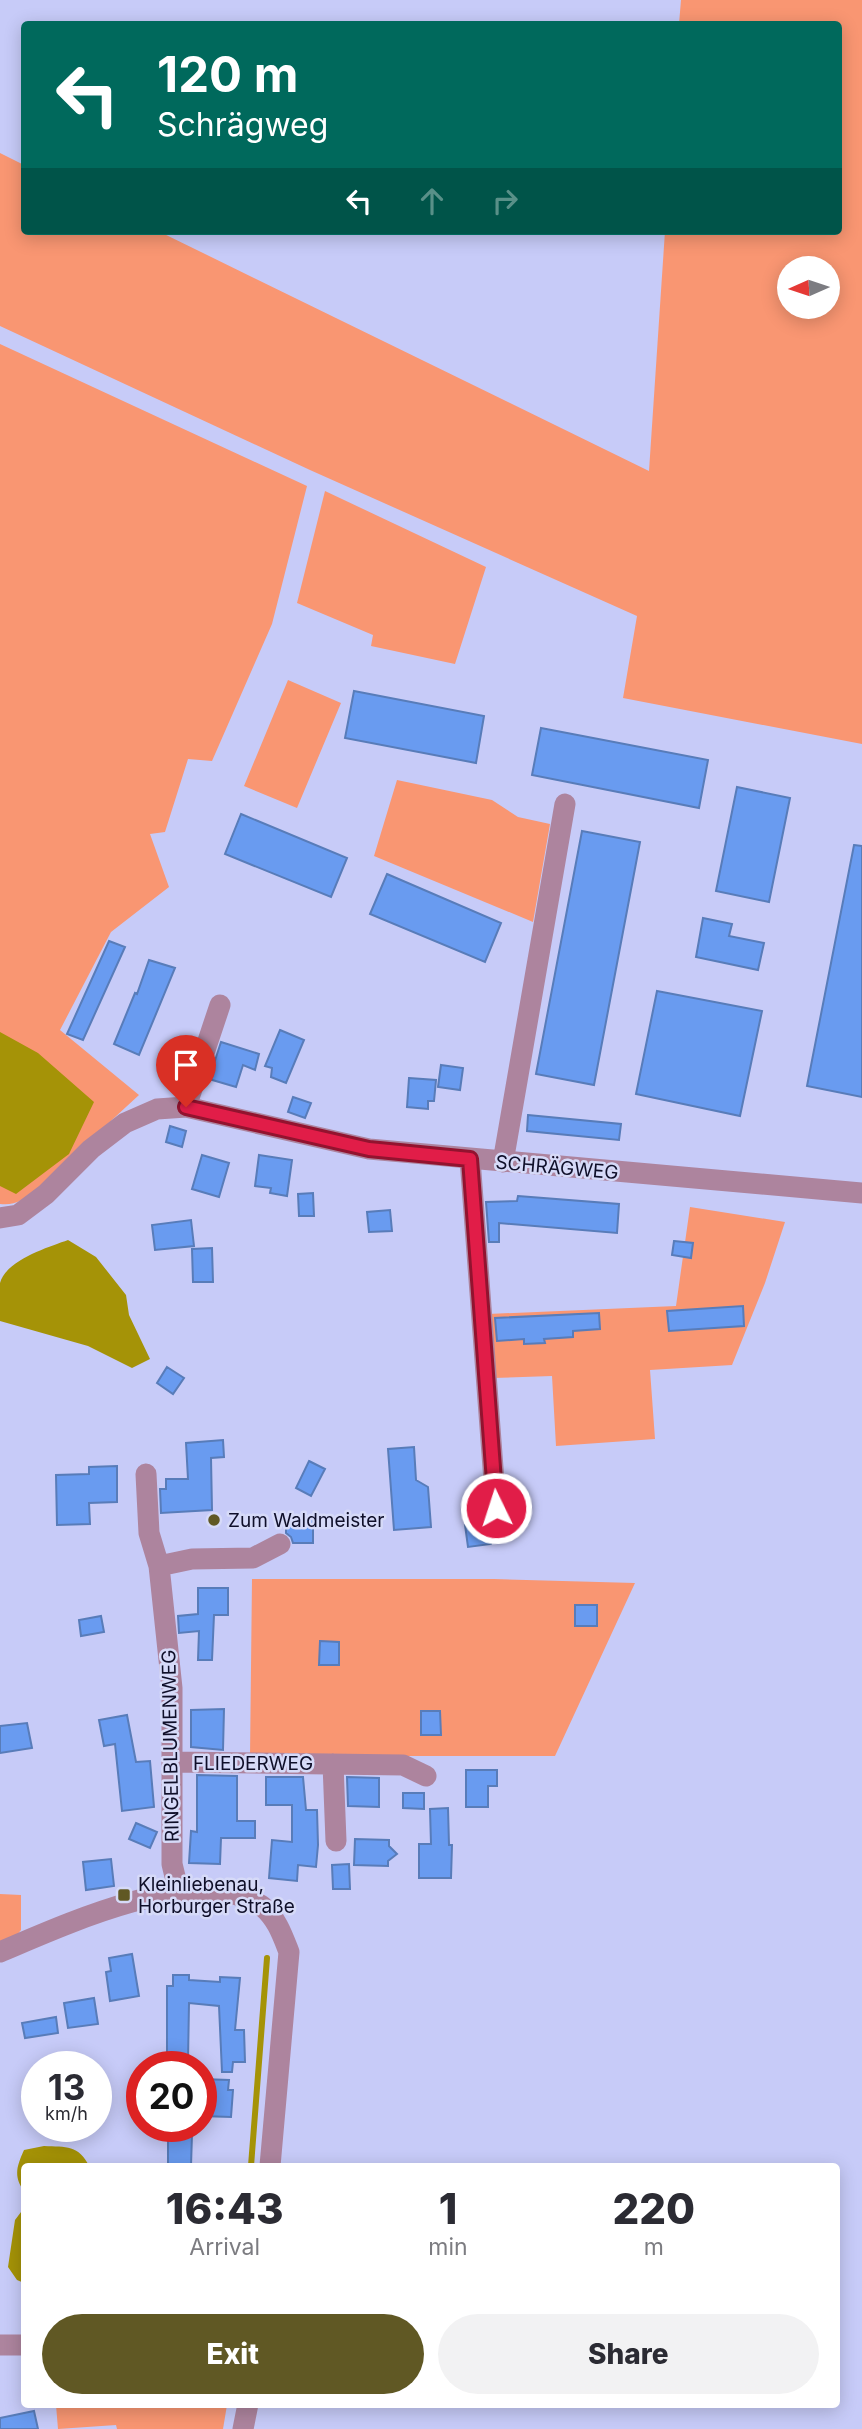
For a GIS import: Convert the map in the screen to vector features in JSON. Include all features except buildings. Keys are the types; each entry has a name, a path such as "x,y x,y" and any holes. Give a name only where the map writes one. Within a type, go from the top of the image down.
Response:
{"street":[{"path":"503,1162 565,804"},
{"path":"186,1107 220,1005"},
{"name":"SCHRÄGWEG","path":"0,1218 18,1215 47,1194 91,1149 125,1123 157,1109 186,1107 369,1149 862,1193"},
{"path":"470,1159 496,1508"},
{"name":"RINGELBLUMENWEG","path":"146,1474 149,1533 159,1566 181,1688 172,1762 172,1864 179,1893"},
{"path":"159,1566 192,1559 253,1558 280,1544"},
{"name":"FLIEDERWEG","path":"172,1762 403,1765 426,1776"},
{"name":"FLIEDERWEG","path":"334,1764 336,1841"},
{"path":"0,1952 127,1903 179,1893 218,1892 237,1895 260,1904 278,1923 289,1952 270,2163"},
{"path":"0,2345 21,2345"},
{"path":"243,2429 247,2408"}],"shaded area":[{"path":"681,0 862,0 862,744 623,698 637,616 310,470 0,326 0,153 21,164 21,235 166,235 649,471 665,235 842,235 842,21 679,21"},
{"path":"0,344 307,486 272,624 212,761 188,759 165,832 150,834 169,887 111,932 60,1030 139,1095 36,1190 10,1204 0,1204"},
{"path":"325,491 486,567 455,664 371,646 373,635 297,603"},
{"path":"288,680 341,703 297,808 244,786"},
{"path":"397,780 492,800 518,817 550,824 533,922 374,856"},
{"path":"0,1032 38,1053 94,1102 69,1154 16,1194 0,1186"},
{"path":"690,1207 785,1222 765,1283 732,1365 650,1370 655,1439 556,1446 552,1376 493,1378 488,1314 676,1306"},
{"path":"68,1240 96,1257 126,1295 129,1315 150,1359 132,1368 88,1346 0,1321 0,1283 4,1275 19,1261"},
{"path":"252,1579 494,1579 635,1583 555,1756 250,1756"},
{"path":"0,1894 21,1895 21,1930 16,1936 0,1942"},
{"path":"44,2146 71,2148 81,2154 87,2163 21,2163 21,2186 17,2171 24,2150"},
{"path":"21,2212 21,2282 8,2267 15,2220"},
{"path":"56,2408 226,2408 223,2429 117,2429 116,2425 58,2429"}],"waterway":[{"path":"251,2163 267,1958"}],"place":[{"name":"Zum Waldmeister","path":"214,1520"},
{"name":"Kleinliebenau, Horburger Straße","path":"124,1895"}],"route":[{"path":"186,1107 369,1149 470,1159 496,1508"}]}
